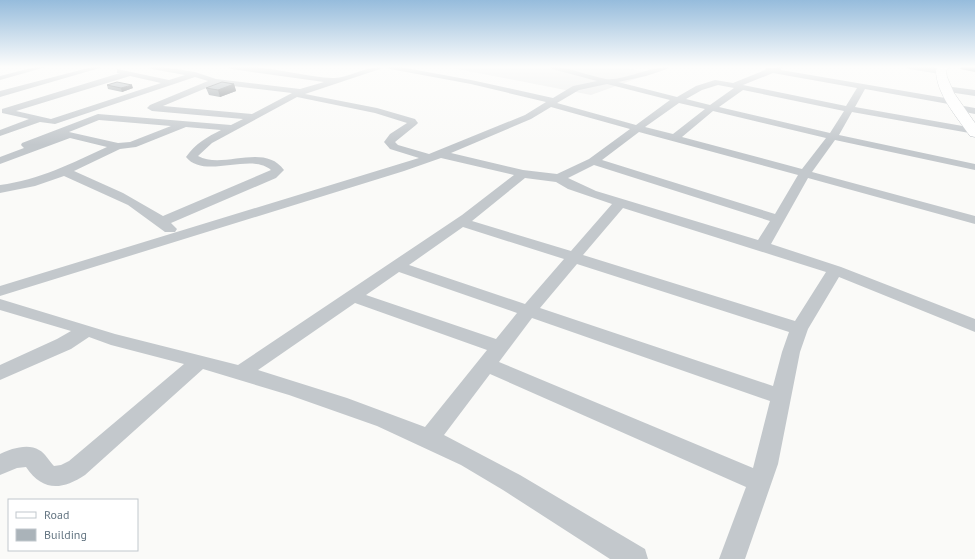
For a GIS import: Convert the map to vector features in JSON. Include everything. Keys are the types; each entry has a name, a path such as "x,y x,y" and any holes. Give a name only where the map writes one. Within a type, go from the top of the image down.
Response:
{"main road":[{"path":"948,93 974,132"}],"street":[{"path":"2,112 65,93"},
{"path":"2,112 52,122 136,93"},
{"path":"173,93 182,95"},
{"path":"130,118 187,93"},
{"path":"300,93 377,111 412,121 413,123 409,127 392,137 389,142 394,147 523,174 559,178 593,161 678,100 691,93"},
{"path":"162,222 272,175 278,170 275,165 257,161 230,160 206,163 196,161 192,156 208,141 300,93"},
{"path":"514,93 975,220"},
{"path":"0,291 435,156 528,117 567,93"},
{"path":"651,93 832,136 975,167"},
{"path":"676,137 729,93"},
{"path":"772,93 974,132"},
{"path":"762,246 805,174 832,136 858,93"},
{"path":"897,93 956,105 975,111"},
{"path":"56,96 100,106 117,113 117,117"},
{"path":"152,108 255,117"},
{"path":"34,148 26,145 98,117 130,118 232,128"},
{"path":"0,133 39,119"},
{"path":"0,189 35,182 118,146 143,142 186,124"},
{"path":"0,161 69,135 118,146"},
{"path":"593,161 778,219"},
{"path":"63,171 103,187 141,207 178,236"},
{"path":"240,373 462,222 523,174"},
{"path":"559,178 580,190 835,270 974,330"},
{"path":"428,439 528,310 620,203"},
{"path":"462,222 799,329"},
{"path":"396,266 781,397"},
{"path":"732,559 766,464 791,352 799,329 835,270"},
{"path":"353,296 500,347"},
{"path":"0,304 87,330 111,339 240,373 346,406 428,439 469,458 635,559"},
{"path":"0,373 64,344 87,330"},
{"path":"0,464 14,458 32,457 42,471 49,476 54,478 66,475 77,468 200,362"},
{"path":"486,364 760,482"}],"shaded area":[{"path":"581,93 596,93 591,95"}]}
